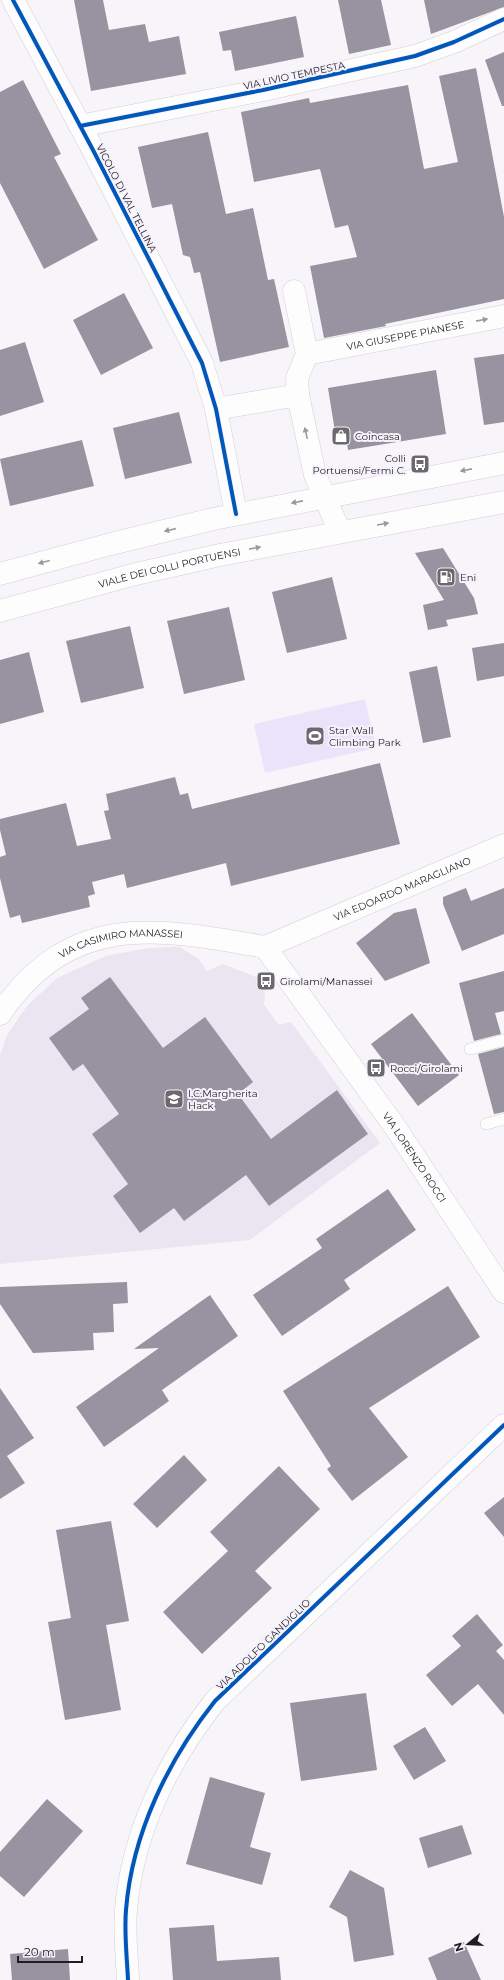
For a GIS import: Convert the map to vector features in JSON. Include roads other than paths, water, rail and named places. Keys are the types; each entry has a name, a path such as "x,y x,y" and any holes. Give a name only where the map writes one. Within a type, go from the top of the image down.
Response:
{"street":[{"name":"VICOLO DI VAL TELLINA","path":"13,0 193,343 209,383 216,409 236,514"},
{"name":"VIA LIVIO TEMPESTA","path":"80,126 263,90 416,56 454,42 504,19"},
{"path":"294,291 307,354 297,378 298,396 315,475 340,532"},
{"name":"VIA GIUSEPPE PIANESE","path":"307,354 504,316"},
{"path":"216,409 298,396"},
{"path":"0,574 111,544 236,514 504,463"},
{"name":"VIALE DEI COLLI PORTUENSI","path":"0,611 136,574 205,558 504,502"},
{"name":"VIA EDOARDO MARAGLIANO","path":"265,946 504,845"},
{"name":"VIA CASIMIRO MANASSEI","path":"0,1014 20,989 50,961 78,946 104,937 140,932 167,932 265,946"},
{"name":"VIA LORENZO ROCCI","path":"265,946 393,1124 504,1292"},
{"name":"VIA ADOLFO GANDIGLIO","path":"128,1980 125,1911 135,1859 152,1806 171,1768 194,1729 215,1701 504,1425"}],"lane":[{"path":"470,1049 504,1040"},
{"path":"486,1124 504,1119"}],"place":[{"name":"Coincasa","path":"341,436"},
{"name":"Colli Portuensi/Fermi C.","path":"420,464"},
{"name":"Eni","path":"446,577"},
{"name":"Star Wall Climbing Park","path":"315,736"},
{"name":"Girolami/Manassei","path":"266,981"},
{"name":"Rocci/Girolami","path":"376,1068"},
{"name":"I.C.Margherita Hack","path":"174,1099"}]}
